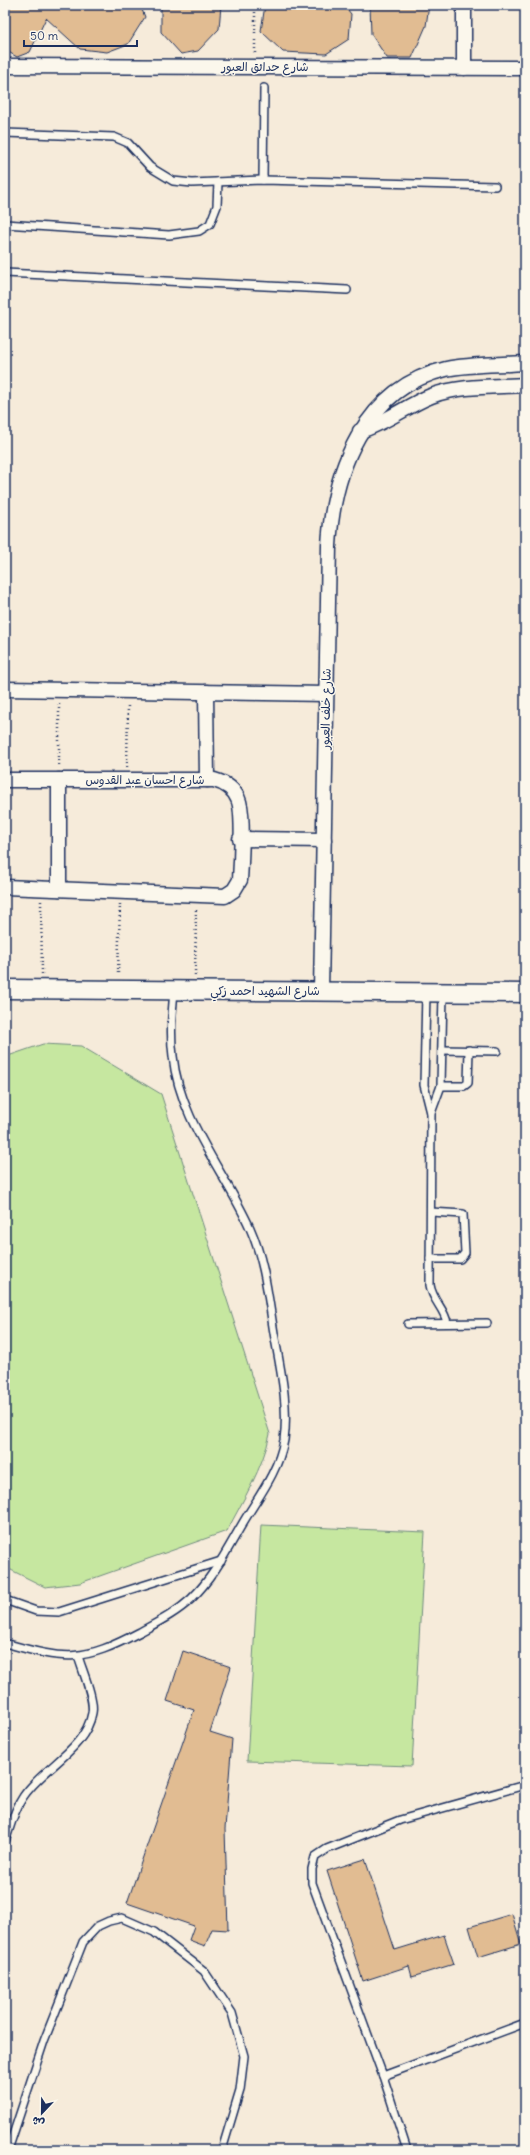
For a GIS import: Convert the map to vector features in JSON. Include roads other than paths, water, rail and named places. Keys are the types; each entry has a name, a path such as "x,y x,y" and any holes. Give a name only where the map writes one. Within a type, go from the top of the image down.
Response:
{"street":[{"path":"464,5 464,68"},
{"name":"شارع حدائق العبور","path":"5,66 525,68"},
{"name":"شارع خلف العبور","path":"321,991 326,694 331,520 341,474 360,431 388,398 406,386 425,376 458,367 525,363"},
{"path":"360,431 382,424 416,403 441,393 464,389 525,385"},
{"path":"5,689 326,694"},
{"path":"206,692 207,780"},
{"name":"شارع احسان عبد القدوس","path":"5,780 207,780 222,782 234,792 239,799 240,807 240,875 238,886 225,896 5,887"},
{"path":"59,780 59,889"},
{"path":"240,839 324,840"},
{"name":"شارع الشهيد احمد زكي","path":"5,989 525,993"}],"lane":[{"path":"263,180 264,88"},
{"path":"5,133 114,137 128,144 150,167 172,181 192,183 263,180 495,186"},
{"path":"5,224 169,235 199,231 210,224 217,206 218,182"},
{"path":"5,273 347,290"},
{"path":"5,1643 51,1656 78,1656 114,1646 170,1616 199,1592 221,1561 276,1467 284,1440 284,1409 263,1266 250,1228 188,1109 176,1074 171,1028 174,991"},
{"path":"432,1113 441,1086 442,1050 434,992"},
{"path":"434,992 424,1085 432,1113 430,1290 443,1310 447,1323"},
{"path":"442,1050 497,1051"},
{"path":"441,1086 464,1086 468,1083 469,1050"},
{"path":"430,1259 460,1259 465,1253 463,1214 431,1212"},
{"path":"408,1324 487,1323"},
{"path":"5,1600 36,1611 59,1612 221,1561"},
{"path":"5,1842 23,1797 36,1781 75,1744 88,1727 93,1711 78,1656"},
{"path":"407,2150 383,2076 312,1883 312,1869 315,1857 327,1849 400,1820 525,1785"},
{"path":"8,2150 44,2040 83,1942 98,1926 109,1921 122,1918 154,1932 204,1971 232,2013 244,2056 240,2090 222,2150"},
{"path":"383,2076 525,2023"}]}
